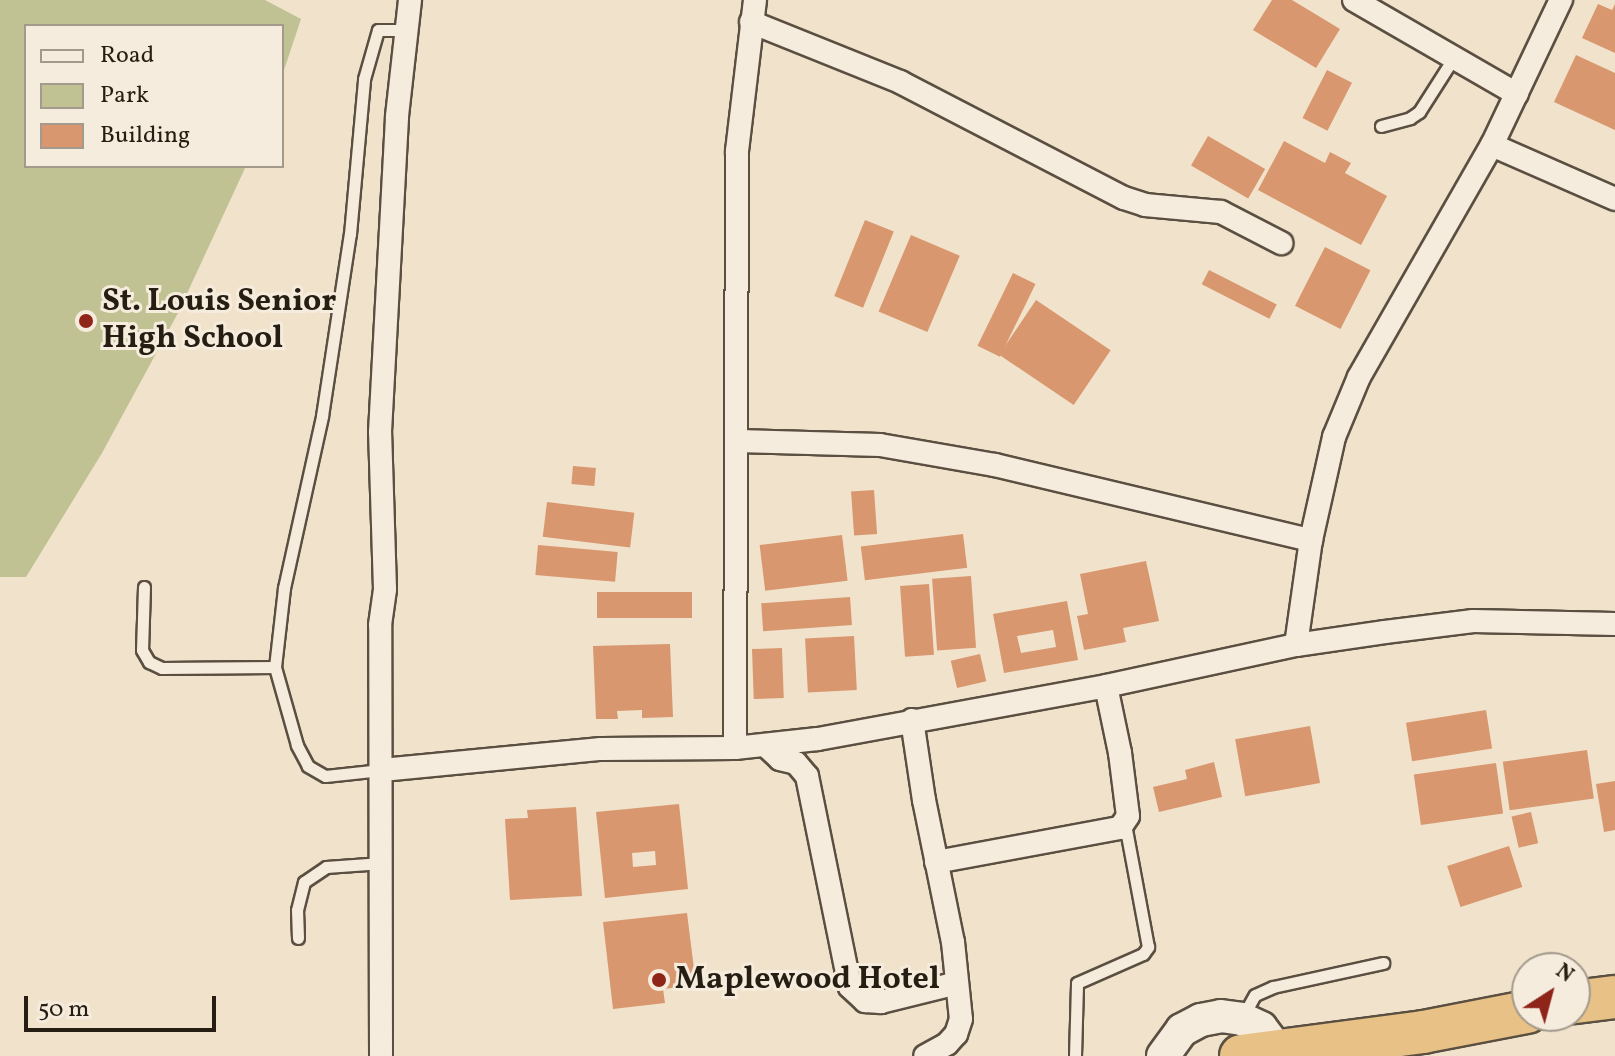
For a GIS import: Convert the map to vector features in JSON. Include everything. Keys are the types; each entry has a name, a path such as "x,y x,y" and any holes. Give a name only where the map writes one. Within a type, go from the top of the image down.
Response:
{"highway":[{"path":"1591,1000 1615,997"},
{"path":"1261,1045 1423,1032 1511,1015"}],"street":[{"path":"381,1056 380,625 385,589 380,432 396,130 410,0"},
{"path":"1354,0 1517,94"},
{"path":"1296,645 1311,540 1334,437 1359,377 1492,145 1561,0"},
{"path":"735,748 738,441 734,294 737,151 753,11 900,82 1124,198 1145,205 1221,212 1281,243"},
{"path":"1492,145 1615,199"},
{"path":"738,441 880,445 995,465 1311,540"},
{"path":"382,770 601,749 735,748 818,739 1106,686 1296,645 1473,621 1615,624"},
{"path":"936,862 1120,828 1128,816 1120,753 1106,686"},
{"path":"912,720 953,942 961,1019 956,1034 947,1044 925,1056"},
{"path":"765,745 780,759 796,763 807,776 850,987 865,1001 881,1002 957,983"},
{"path":"1163,1056 1182,1030 1201,1020 1221,1016 1261,1045"}],"lane":[{"path":"382,770 325,776 308,766 297,745 275,667 284,588 322,416 350,234 364,79 378,30 406,30"},
{"path":"1381,126 1419,112 1454,56"},
{"path":"144,587 142,650 149,662 162,668 275,667"},
{"path":"1075,1056 1077,983 1143,954 1148,947 1125,822"},
{"path":"298,938 297,910 304,882 326,867 382,863"},
{"path":"1261,1045 1255,995 1273,987 1383,963"}],"green space":[{"name":"St. Louis Senior High School","path":"0,0 265,0 301,19 284,70 284,24 24,24 24,168 245,168 178,313 102,453 26,577 0,577"}],"building":[{"path":"1272,0 1292,0 1340,29 1316,68 1253,30"},
{"path":"1598,4 1612,10 1615,4 1615,53 1582,38"},
{"path":"1576,55 1615,73 1615,130 1554,102"},
{"path":"1327,70 1352,83 1327,131 1302,118"},
{"path":"1208,136 1265,169 1248,198 1191,165"},
{"path":"1284,141 1325,163 1330,152 1351,163 1345,173 1387,196 1361,245 1258,190"},
{"path":"865,220 894,232 863,308 834,296"},
{"path":"911,235 960,256 927,332 879,311"},
{"path":"1325,247 1370,270 1340,329 1295,306"},
{"path":"1209,270 1277,305 1269,319 1202,284"},
{"path":"1013,273 1035,284 1000,357 977,346"},
{"path":"1036,300 1111,350 1074,405 999,355"},
{"path":"573,466 596,468 594,486 571,484"},
{"path":"874,490 877,534 854,535 851,492"},
{"path":"547,502 634,513 630,547 543,537"},
{"path":"963,534 967,568 865,580 861,547"},
{"path":"842,535 848,581 765,591 760,545"},
{"path":"538,545 618,552 615,582 535,575"},
{"path":"1146,561 1159,621 1123,628 1126,642 1084,650 1077,616 1088,614 1080,574"},
{"path":"971,576 976,648 937,651 932,579"},
{"path":"929,584 934,655 905,657 900,586"},
{"path":"597,592 692,592 692,618 597,618"},
{"path":"850,597 852,625 763,631 761,603"},
{"path":"1067,601 1078,660 1004,673 993,614","holes":["1053,630 1056,647 1021,653 1017,636"]},
{"path":"854,636 857,690 808,692 805,639"},
{"path":"670,644 673,717 642,718 642,710 617,711 618,719 596,719 593,646"},
{"path":"782,648 784,698 754,699 752,649"},
{"path":"980,654 986,681 957,688 951,661"},
{"path":"1486,710 1492,749 1412,761 1406,723"},
{"path":"1310,726 1320,783 1245,796 1235,739"},
{"path":"1587,750 1594,799 1510,810 1503,762"},
{"path":"1214,762 1222,797 1159,812 1153,787 1187,779 1185,770"},
{"path":"1496,763 1503,814 1421,825 1414,775"},
{"path":"1615,781 1615,830 1604,832 1596,784"},
{"path":"679,804 688,889 605,898 596,812","holes":["655,851 656,865 633,867 632,853"]},
{"path":"576,807 582,896 510,900 505,819 528,818 527,810"},
{"path":"1531,812 1538,843 1519,848 1512,816"},
{"path":"1509,846 1522,887 1460,907 1447,866"},
{"path":"687,913 696,985 663,989 665,1003 613,1009 603,922"}],"place":[{"name":"St. Louis Senior High School","path":"86,321"},
{"name":"Maplewood Hotel","path":"659,980"}]}
